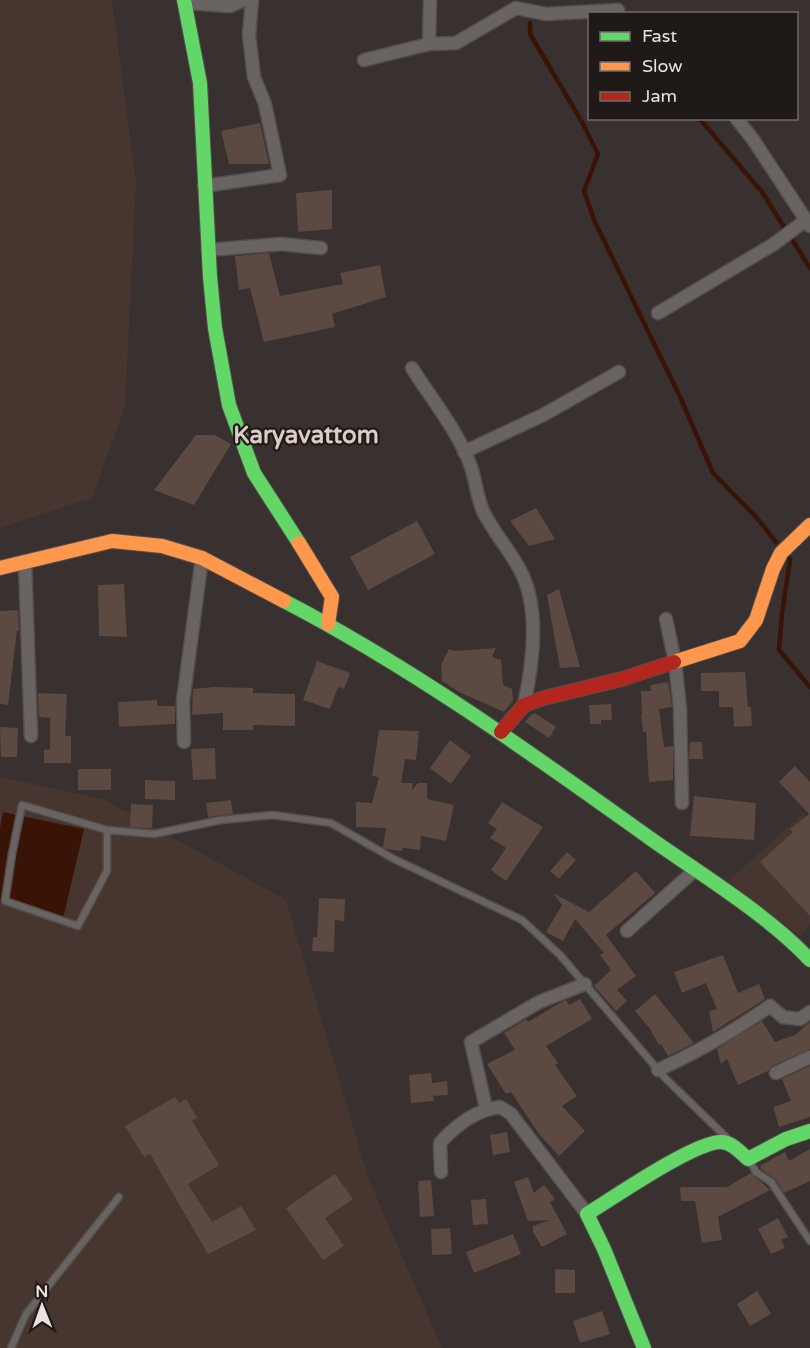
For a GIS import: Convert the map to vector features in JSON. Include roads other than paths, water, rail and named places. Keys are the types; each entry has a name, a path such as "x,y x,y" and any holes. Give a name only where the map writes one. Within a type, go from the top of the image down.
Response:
{"main road":[{"path":"185,2 200,83 204,186 215,328 229,405 254,473 332,597 328,624"},
{"path":"501,732 524,705 622,679 740,641 751,631 762,611 778,557 792,540 810,525"},
{"path":"0,568 112,541 162,546 202,558 328,624 501,732 754,912 798,947 810,960"},
{"path":"644,1348 587,1214 674,1162 713,1143 726,1143 748,1159 777,1143 810,1131"}],"street":[{"path":"185,2 230,6 244,0"},
{"path":"204,186 280,175 265,104 254,77 249,35 252,0"},
{"path":"429,44 430,0"},
{"path":"364,60 429,44 456,43 516,8 546,14 619,8"},
{"path":"658,313 808,223 738,120"},
{"path":"208,250 281,244 321,248"},
{"path":"412,368 464,452 484,512 521,571 530,593 531,674 524,705"},
{"path":"464,452 543,415 619,372"},
{"path":"184,742 183,701 202,558"},
{"path":"25,562 31,736"},
{"path":"666,619 675,662 680,708 682,803"},
{"path":"627,931 695,870"},
{"path":"486,1108 471,1042 539,1002 585,984"},
{"path":"658,1070 693,1054 770,1006 783,1017 800,1019 810,1012"},
{"path":"776,1073 810,1057"},
{"path":"441,1172 440,1143 454,1128 486,1108 500,1107 511,1114 587,1214"}],"lane":[{"path":"107,830 107,871 78,926 5,901 22,805 107,830 154,834 221,820 273,815 331,823 394,859 522,920 560,955 658,1070 748,1159 756,1172 771,1182 810,1241"},
{"path":"11,1348 26,1314 119,1197"}],"waterway":[{"path":"530,23 530,34 582,122 598,154 584,191 594,220 681,399 713,473 757,518 776,542"},
{"path":"701,120 762,192 810,268"},
{"path":"788,556 790,560 779,650 810,687"}],"district":[{"name":"Karyavattom","path":"306,435"}]}
